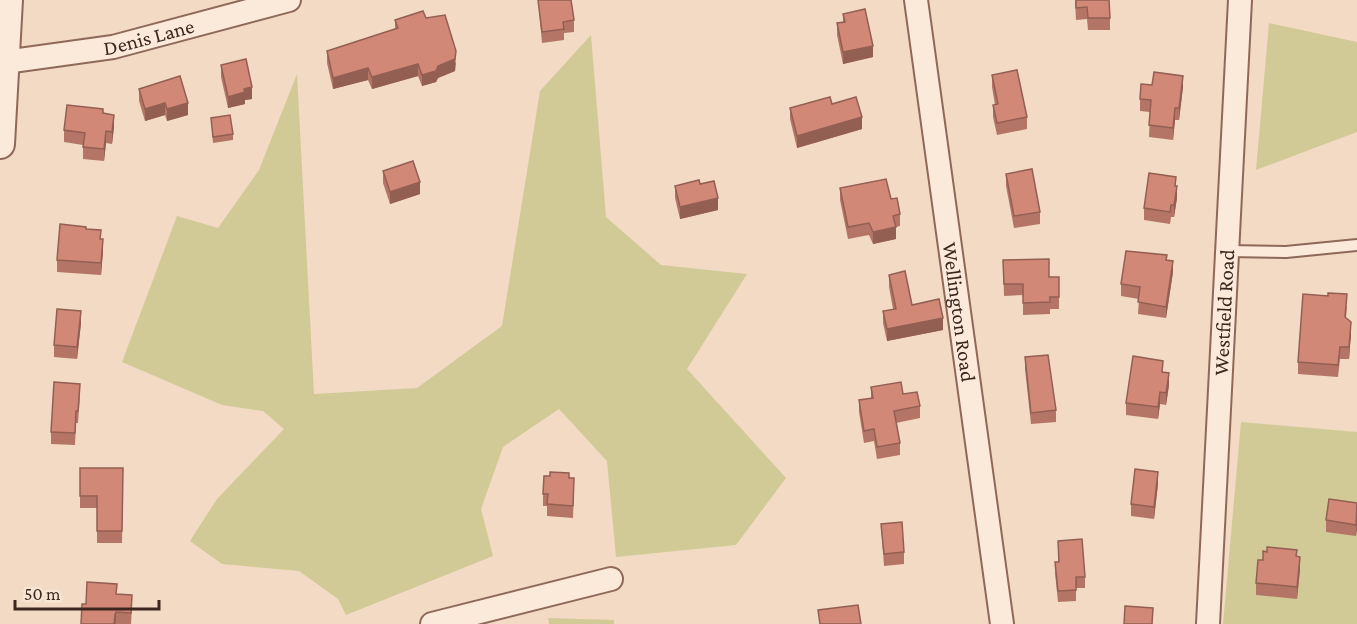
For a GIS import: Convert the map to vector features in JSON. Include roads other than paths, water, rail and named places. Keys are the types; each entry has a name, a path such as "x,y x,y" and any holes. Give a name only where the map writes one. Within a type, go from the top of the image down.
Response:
{"street":[{"path":"0,144 8,0"},
{"name":"Denis Lane","path":"5,62 113,46 289,0"},
{"name":"Wellington Road","path":"916,0 1002,624"},
{"name":"Westfield Road","path":"1208,624 1240,0"},
{"path":"432,624 611,579"}],"lane":[{"path":"1227,251 1286,252 1357,245"}]}
